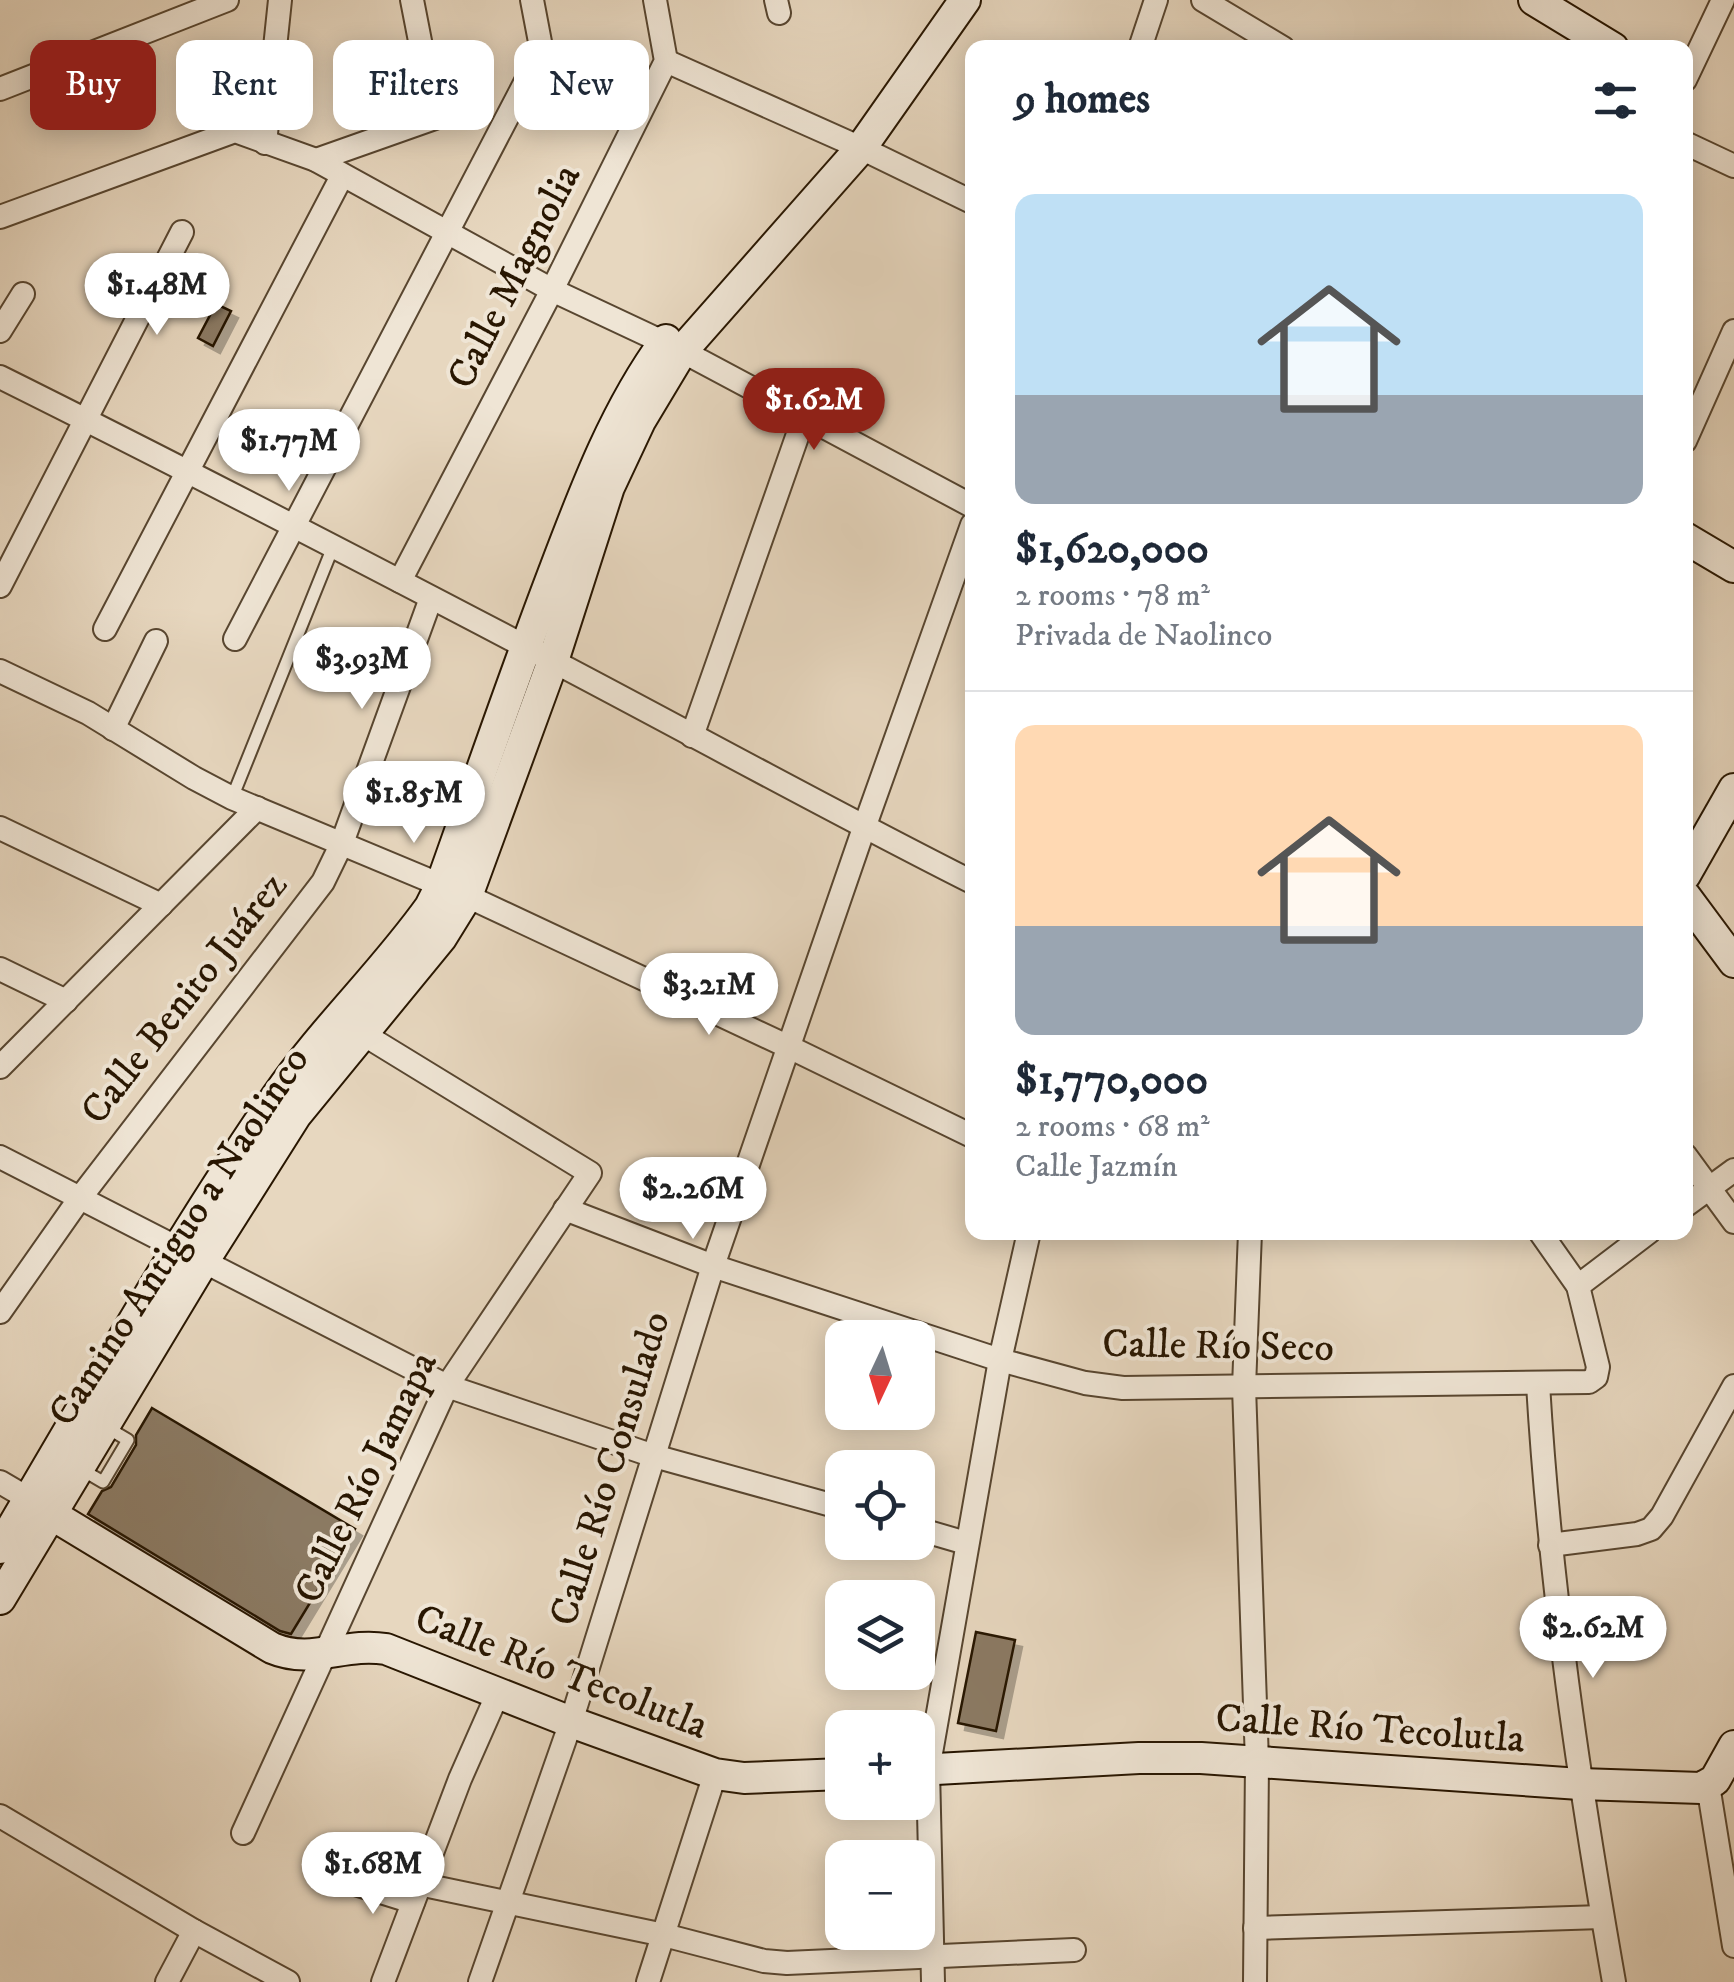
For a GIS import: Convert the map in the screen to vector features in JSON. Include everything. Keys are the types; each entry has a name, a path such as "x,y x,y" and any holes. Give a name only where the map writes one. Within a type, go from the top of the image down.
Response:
{"main road":[{"name":"Camino Antiguo a Naolinco","path":"851,143 942,0"},
{"name":"Camino Antiguo a Naolinco","path":"190,1256 296,1115 441,938 454,890 539,654 673,347 851,143 965,0"},
{"path":"1534,0 1601,40"},
{"path":"1693,543 1734,566"},
{"path":"1693,861 1734,789"},
{"name":"Camino Antiguo a Naolinco","path":"0,1599 40,1507 190,1256 280,1092 430,907 454,890"},
{"path":"1693,907 1734,962"},
{"name":"Camino Antiguo a Naolinco","path":"0,1548 40,1507"},
{"name":"Calle Río Tecolutla","path":"40,1507 288,1655 306,1656 355,1647 386,1649 715,1774 744,1778 825,1775"},
{"path":"1708,1785 1719,1774 1734,1746"},
{"name":"Calle Río Tecolutla","path":"935,1769 1139,1758 1580,1784 1701,1788 1708,1785"}],"street":[{"path":"0,88 227,0"},
{"path":"265,143 280,0"},
{"path":"316,160 435,118 412,0"},
{"path":"235,639 537,60 540,42 532,0"},
{"path":"655,0 666,61 965,199"},
{"path":"1143,40 1156,0"},
{"path":"1202,0 1270,40"},
{"path":"1693,63 1723,0"},
{"name":"Calle Magnolia","path":"400,582 666,61"},
{"path":"2,210 235,130 316,160 552,290 673,347 965,502"},
{"path":"1693,147 1734,166"},
{"path":"106,629 342,176"},
{"path":"0,586 182,232"},
{"path":"0,331 23,294"},
{"path":"1693,423 1734,331"},
{"path":"0,376 190,471 965,878"},
{"path":"692,736 804,417"},
{"name":"Calle Río Consulado","path":"480,1982 571,1722 713,1266 965,545"},
{"name":"Calle Benito Juárez","path":"0,1312 80,1198 322,882 342,843 431,598"},
{"path":"114,729 156,641"},
{"path":"0,672 58,698 232,798 454,890 965,1133"},
{"path":"0,1067 257,808"},
{"path":"0,828 161,905"},
{"path":"0,969 66,1000"},
{"name":"Calle Río Jamapa","path":"243,1833 447,1386 590,1173 363,1034"},
{"path":"0,1157 447,1386 654,1456 825,1503"},
{"path":"1693,1167 1734,1222"},
{"path":"1693,1200 1734,1170"},
{"name":"Calle Río Seco","path":"565,1209 713,1266 1000,1360 1084,1384 1123,1388 1588,1382 1596,1377 1598,1368 1578,1286"},
{"path":"934,1710 1000,1360 1027,1240"},
{"path":"1250,1240 1244,1386 1257,1762 1255,1982"},
{"path":"1546,1240 1578,1286 1638,1240"},
{"path":"1538,1384 1550,1545 1580,1784 1614,1982"},
{"path":"1550,1545 1651,1529 1734,1386"},
{"path":"0,1482 40,1507"},
{"path":"935,1534 966,1543"},
{"path":"383,1982 460,1780 498,1693"},
{"path":"648,1982 715,1774"},
{"path":"1708,1785 1734,1946"},
{"path":"0,1816 288,1982"},
{"path":"925,1820 933,1982"},
{"path":"348,1882 506,1904 664,1935 764,1961 785,1973 932,1958 1074,1950"},
{"path":"1255,1928 1602,1917"},
{"path":"167,1982 194,1931"}],"lane":[{"path":"232,798 333,547"}],"building":[{"path":"216,304 231,311 213,346 198,338"},
{"path":"152,1408 355,1529 291,1634 280,1631 88,1514 102,1491 111,1487"},
{"path":"976,1632 1015,1640 996,1731 958,1723"}]}
